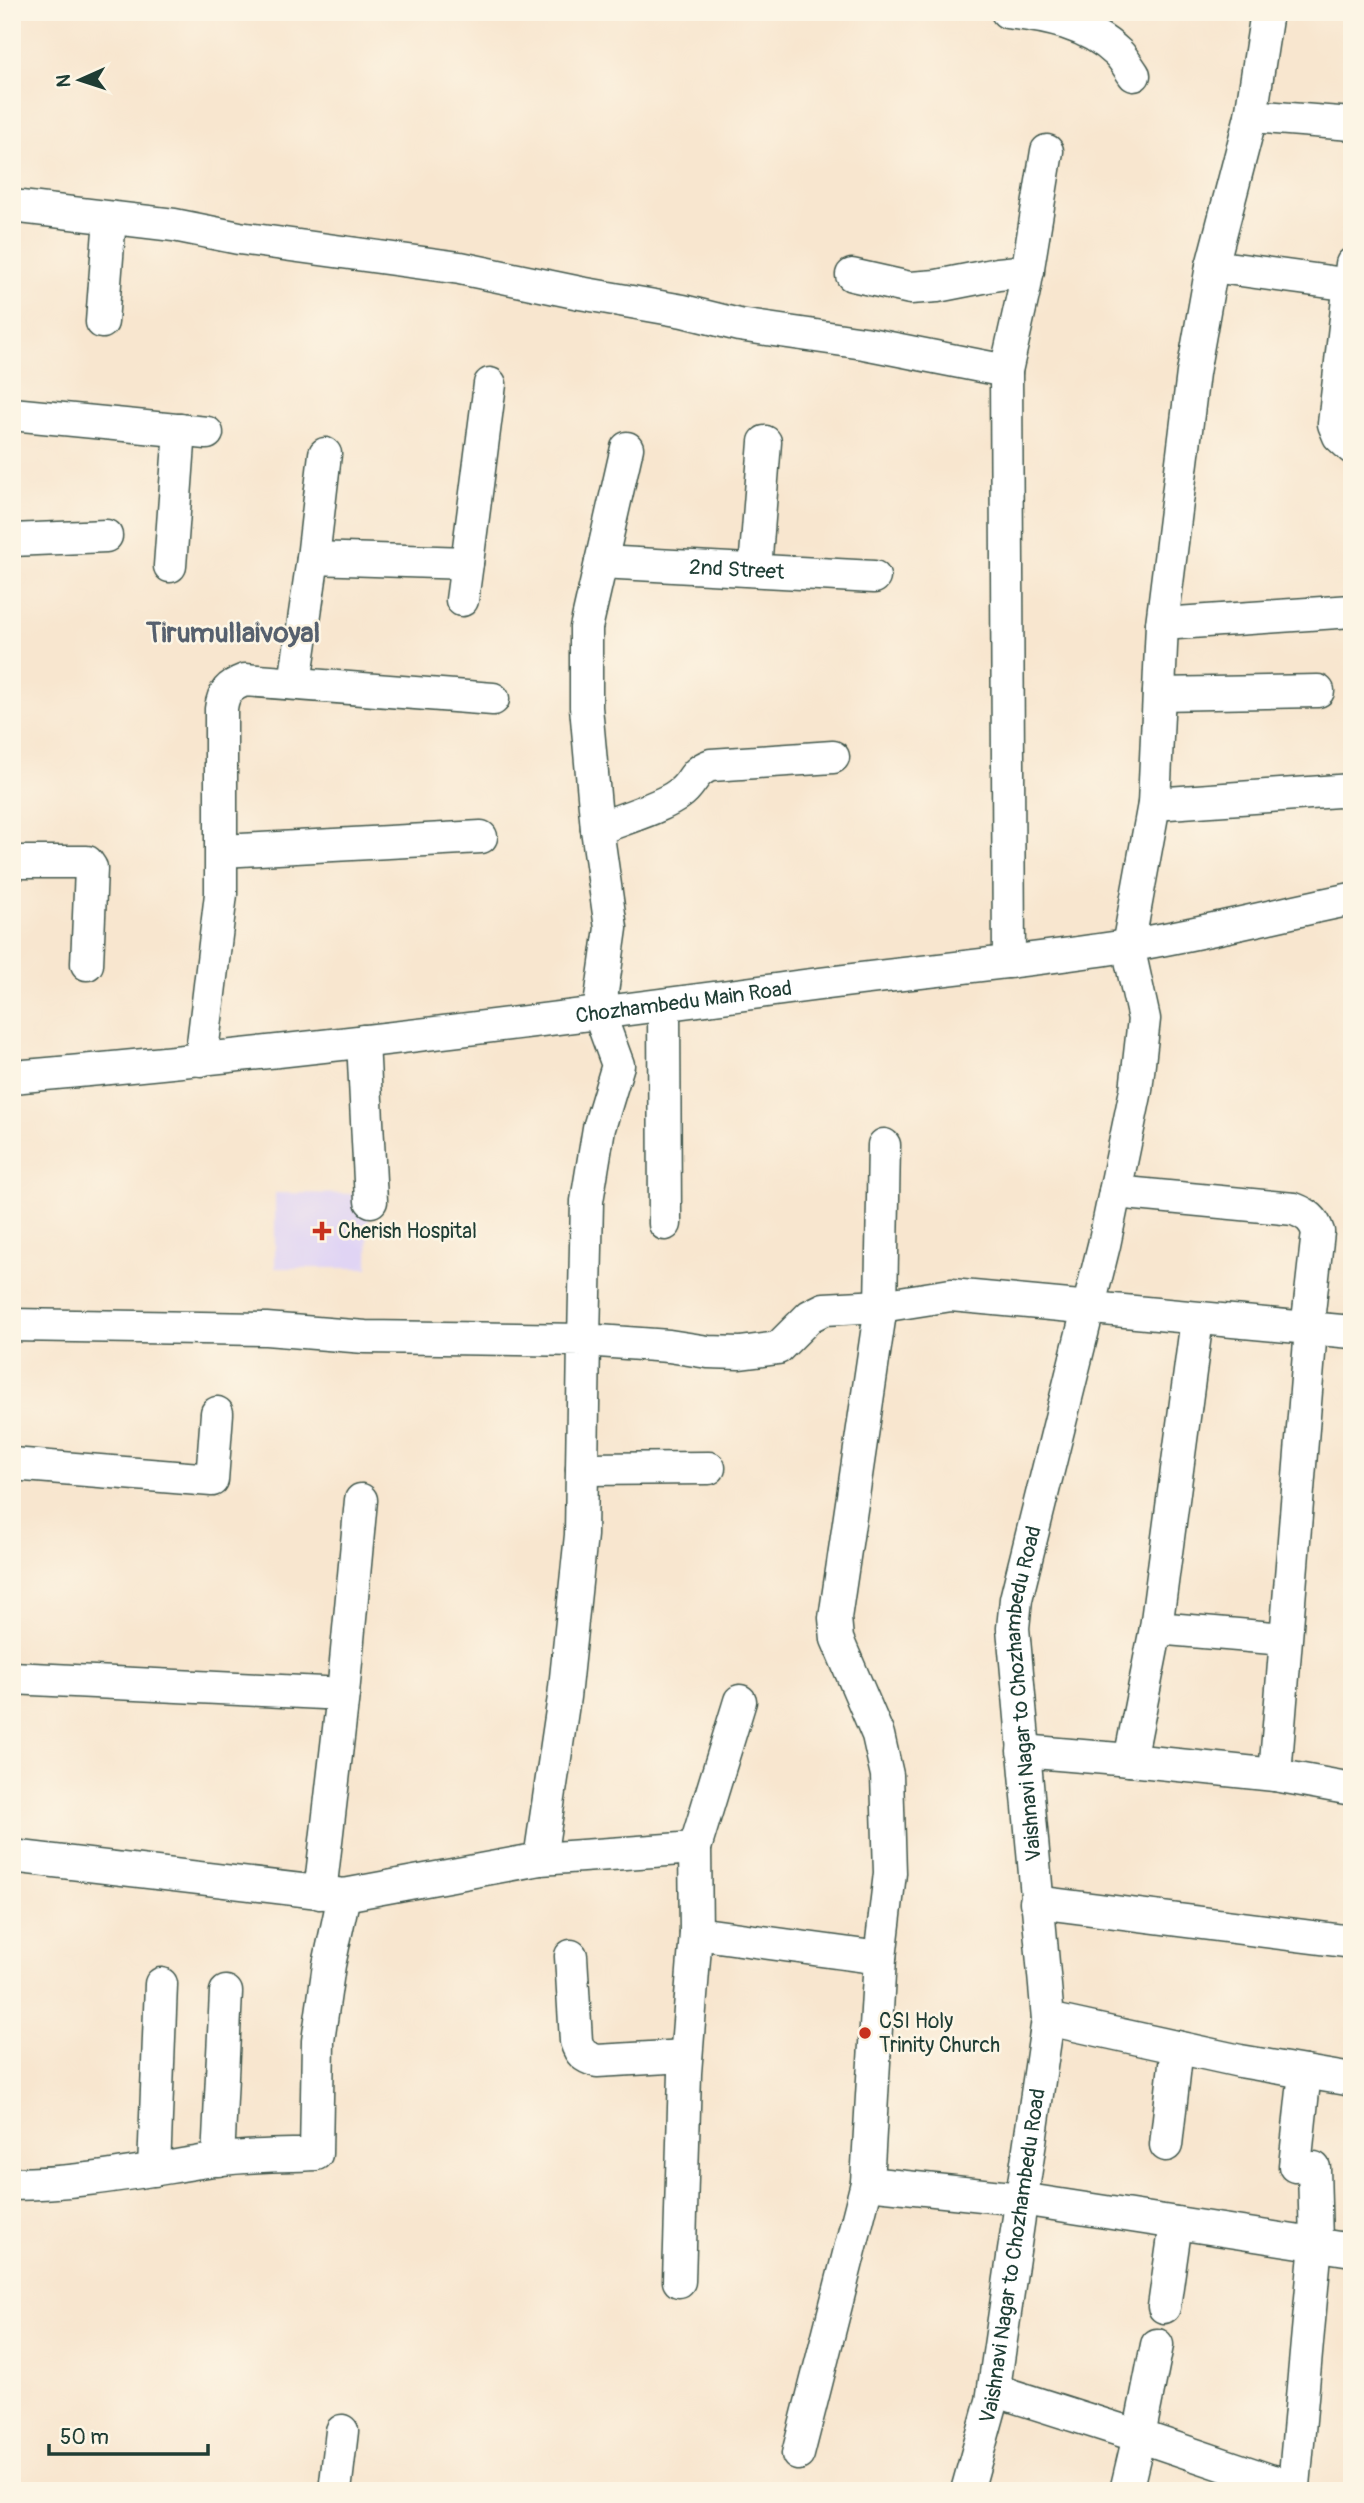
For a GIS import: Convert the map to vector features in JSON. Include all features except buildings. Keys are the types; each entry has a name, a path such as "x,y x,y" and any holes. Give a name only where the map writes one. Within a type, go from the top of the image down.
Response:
{"street":[{"path":"1007,12 1048,17 1070,23 1118,53 1134,75"},
{"path":"1128,946 1154,804 1162,624 1193,373 1212,265 1251,116 1268,12"},
{"path":"1251,116 1352,124"},
{"path":"1009,962 1006,371 1028,271 1047,151"},
{"path":"12,206 174,225 239,238 460,268 683,311 739,325 864,343 1006,371"},
{"path":"102,322 110,218"},
{"path":"1212,265 1351,278 1334,424 1339,436 1352,448"},
{"path":"852,275 910,288 1028,271"},
{"path":"462,600 490,384"},
{"path":"12,414 194,431 170,566"},
{"path":"755,569 765,442"},
{"path":"540,1858 564,1698 581,1535 587,1201 599,1128 618,1065 599,1013 611,928 597,829 586,707 586,628 627,448"},
{"path":"295,683 313,558 324,454"},
{"path":"12,540 106,536"},
{"path":"313,558 467,563"},
{"name":"2nd Street","path":"601,562 874,577"},
{"path":"1162,624 1352,611"},
{"path":"201,1060 221,894 222,698 231,685 245,680 493,699"},
{"path":"1159,694 1318,691"},
{"path":"597,829 675,797 686,788 699,769 711,765 833,757"},
{"path":"1154,804 1352,790"},
{"path":"222,851 481,837"},
{"path":"12,862 87,862 91,868 87,964"},
{"name":"Chozhambedu Main Road","path":"12,1077 201,1060 1009,962 1128,946 1352,899"},
{"name":"Vaishnavi Nagar to Chozhambedu Road","path":"967,2491 993,2390 1048,2019 1013,1628 1016,1599 1088,1307 1136,1090 1144,1019 1128,946"},
{"path":"664,1005 665,1224"},
{"path":"363,1041 372,1200"},
{"path":"798,2454 867,2183 880,1958 890,1873 887,1775 877,1735 837,1640 835,1618 881,1306 884,1144"},
{"path":"1115,1192 1294,1209 1307,1214 1315,1222 1318,1232 1275,1775"},
{"path":"12,1325 266,1329 365,1337 584,1340 740,1353 778,1348 810,1316 824,1309 881,1306 951,1295 1197,1319 1310,1321 1352,1332"},
{"path":"1130,1760 1156,1628 1197,1319"},
{"path":"12,1464 212,1480 218,1413"},
{"path":"582,1469 709,1468"},
{"path":"12,2184 84,2180 218,2160 316,2154 318,2041 329,1965 343,1694 361,1500"},
{"path":"1156,1628 1285,1639"},
{"path":"12,1678 343,1694"},
{"path":"680,2281 687,2056 696,1933 695,1848 740,1701"},
{"path":"1023,1751 1275,1775 1352,1789"},
{"path":"12,1856 332,1894 540,1858 695,1848"},
{"path":"1036,1902 1352,1942"},
{"path":"696,1933 880,1958"},
{"path":"571,1956 576,2041 584,2057 597,2061 687,2056"},
{"path":"153,2170 161,1984"},
{"path":"218,2160 226,1992"},
{"path":"1048,2019 1352,2080"},
{"path":"1166,2145 1177,2047"},
{"path":"993,2390 1294,2488 1316,2243 1305,2167 1305,2072"},
{"path":"867,2183 1021,2199 1352,2250"},
{"path":"1164,2307 1176,2223"},
{"path":"1125,2491 1157,2345"},
{"path":"335,2491 342,2431"}],"shaded area":[{"name":"Cherish Hospital","path":"275,1193 369,1194 368,1268 275,1268"}],"place":[{"name":"Cherish Hospital","path":"322,1231"},
{"name":"CSI Holy Trinity Church","path":"865,2033"}],"district":[{"name":"Tirumullaivoyal","path":"233,633"}]}
